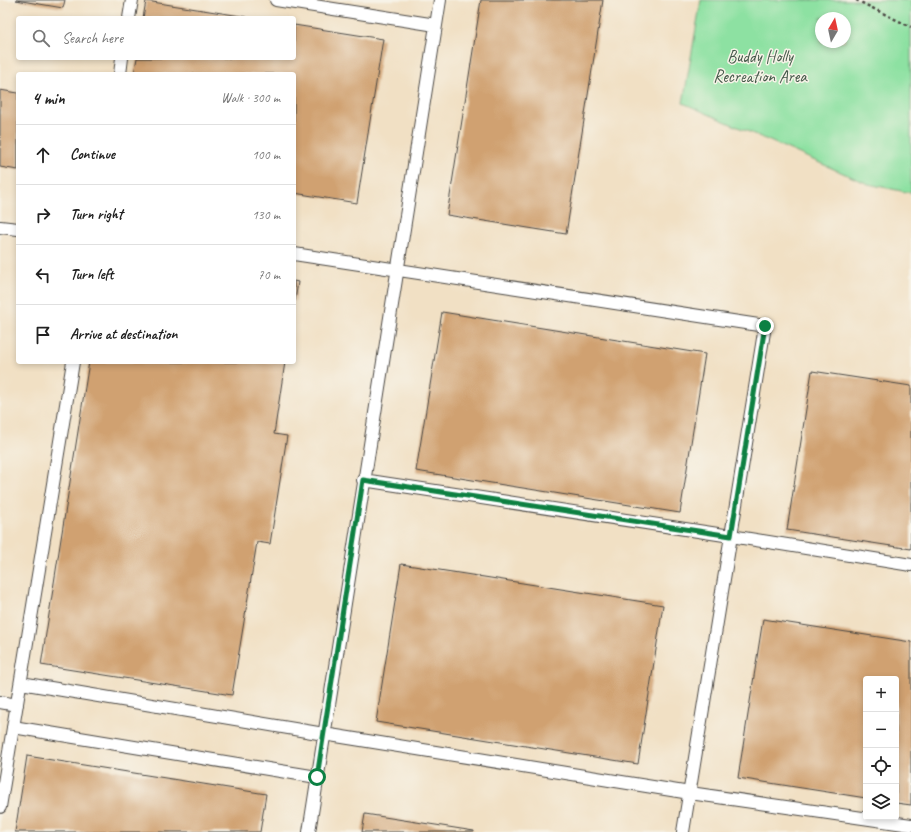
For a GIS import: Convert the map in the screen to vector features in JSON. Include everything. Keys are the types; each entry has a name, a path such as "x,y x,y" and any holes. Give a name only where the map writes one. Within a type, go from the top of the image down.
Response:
{"lane":[{"path":"129,16 132,0"},
{"path":"276,0 436,25"},
{"path":"308,832 440,0"},
{"path":"120,72 122,60"},
{"path":"0,227 16,230"},
{"path":"296,254 765,326 683,832"},
{"path":"0,807 73,364"},
{"path":"363,480 911,565"},
{"path":"20,683 690,793 911,825"},
{"path":"0,702 17,705"},
{"path":"13,727 317,777"}],"path":[{"path":"856,0 911,27"}],"green space":[{"name":"Buddy Holly Recreation Area","path":"701,0 911,0 911,193 868,184 683,103"}],"building":[{"path":"16,0 65,0 63,8"},
{"path":"481,0 603,0 566,234 447,215"},
{"path":"146,1 241,16 143,16"},
{"path":"296,25 383,39 357,203 296,193 296,72 134,72 137,60 296,60"},
{"path":"0,90 16,93 16,170 0,167"},
{"path":"296,282 298,282 296,295"},
{"path":"442,312 705,354 680,513 416,471"},
{"path":"89,364 285,364 274,434 287,436 270,544 257,542 232,695 41,665"},
{"path":"812,371 911,386 911,549 787,530"},
{"path":"401,564 663,605 638,764 376,722"},
{"path":"763,619 911,642 911,805 899,803 899,676 863,676 863,798 738,778"},
{"path":"27,756 266,794 260,832 15,832"},
{"path":"365,814 474,831 474,832 362,832"}],"route":[{"path":"317,777 363,480 731,536 765,326"}]}
